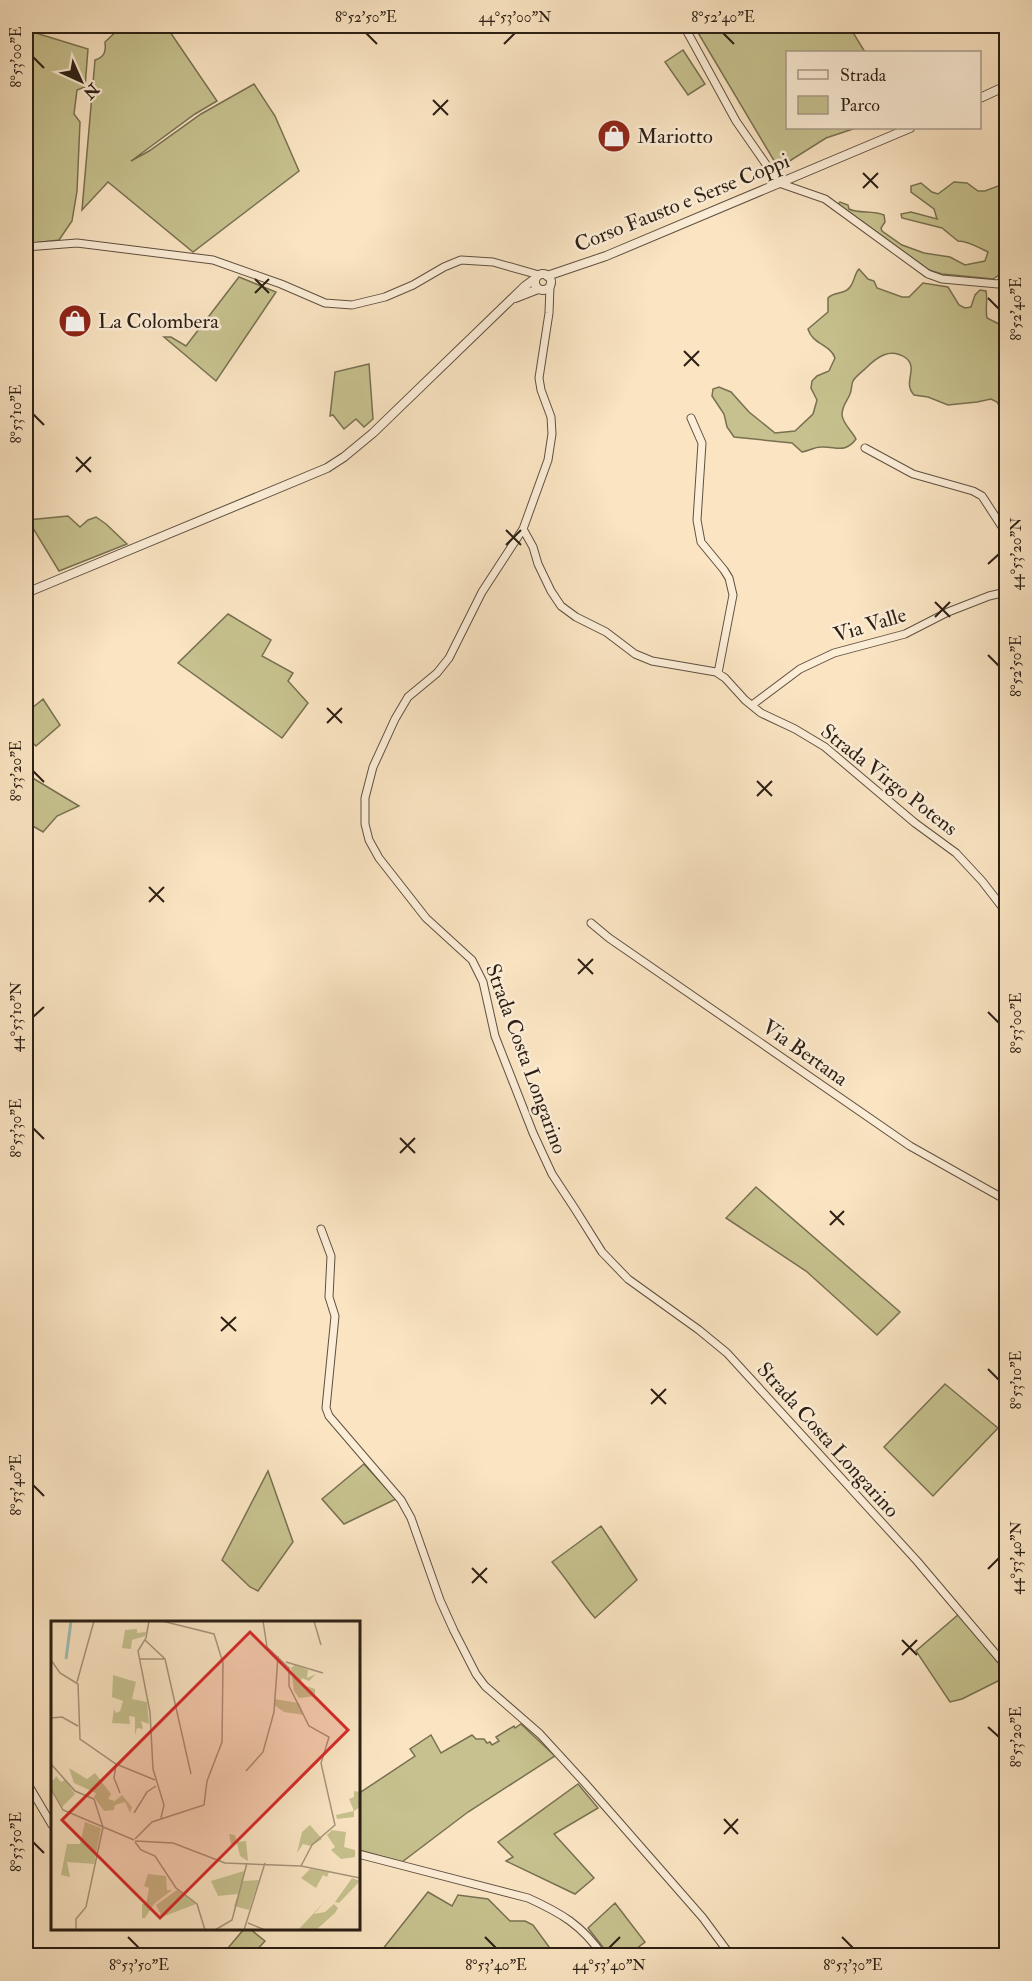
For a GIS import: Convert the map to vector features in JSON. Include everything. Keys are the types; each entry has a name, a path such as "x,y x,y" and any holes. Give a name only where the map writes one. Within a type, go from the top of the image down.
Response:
{"street":[{"path":"684,26 736,121 779,183 825,199 928,274 942,279 998,284 1006,279"},
{"path":"981,98 1006,86"},
{"name":"Corso Fausto e Serse Coppi","path":"26,593 327,468 373,433 509,301 544,280 908,129"},
{"path":"26,247 77,243 213,260 281,284 325,303 352,305 386,297 461,260 493,262 544,280"},
{"path":"544,280 534,282 550,303"},
{"name":"Strada Costa Longarino","path":"544,280 550,303 539,378 551,417 552,434 548,460 523,529 482,592 449,658 437,673 408,697 395,719 373,767 365,798 365,824 369,840 426,918 478,968 495,1036 533,1133 552,1173 602,1252 628,1279 727,1353 917,1560 1006,1666"},
{"path":"509,301 539,290"},
{"path":"523,529 551,591 561,606 576,618 606,632 635,654 718,673 732,595 729,578 701,542 697,520 702,443 691,418"},
{"path":"865,448 913,474 974,491 982,496 1006,533"},
{"name":"Via Valle","path":"752,705 800,669 834,653 905,634 948,612 1006,592"},
{"name":"Strada Virgo Potens","path":"718,673 761,713 807,736 838,758 922,829 956,854 982,881 1006,912"},
{"name":"Via Bertana","path":"591,923 609,938 909,1146 1006,1200"},
{"path":"321,1229 331,1256 329,1297 335,1316 326,1408 329,1416 391,1488 411,1518 440,1599 454,1631 484,1686 540,1734 584,1782 703,1918 731,1956"},
{"path":"26,1782 51,1823"},
{"path":"360,1855 528,1898 584,1930 603,1956"}],"green space":[{"path":"122,26 166,26 217,101 195,114 131,161 201,114 254,84 275,116 299,171 193,252 108,182 82,210 95,60 104,53 105,42"},
{"path":"694,26 849,26 864,51 786,51 786,129 853,129 826,138 788,162 776,164"},
{"path":"26,30 88,49 85,87 77,90 74,114 80,122 77,191 72,221 59,240 26,244"},
{"path":"683,50 705,84 688,95 665,62"},
{"path":"954,182 967,183 978,191 985,191 1006,183 1006,270 993,279 942,274 929,270 838,204 840,202 848,205 849,209 884,215 885,222 881,228 882,231 902,245 924,253 950,257 965,265 985,261 988,252 970,243 958,241 942,228 902,218 901,214 911,212 937,219 934,209 911,192 911,186 921,183 938,194"},
{"path":"859,269 868,279 874,281 877,288 902,297 909,297 923,283 948,287 959,305 965,308 971,307 975,295 980,290 986,291 987,318 999,324 1006,318 1006,418 997,402 991,399 948,405 928,397 914,395 910,385 910,362 900,355 889,353 875,360 853,381 842,412 844,421 856,439 852,444 844,448 818,447 802,452 792,443 734,437 727,427 724,414 712,396 713,389 719,387 731,392 749,412 775,433 795,431 813,414 817,400 811,388 812,381 829,371 835,358 830,350 813,338 808,329 828,312 828,298 852,285"},
{"path":"239,277 276,292 216,381 164,337 171,337 186,346"},
{"path":"369,364 373,419 364,427 356,419 344,429 333,415 330,416 335,372"},
{"path":"68,516 80,527 96,517 127,544 59,571 28,520"},
{"path":"228,614 271,640 262,656 293,673 288,681 308,703 282,738 178,663"},
{"path":"43,699 60,725 36,746 26,736 26,713"},
{"path":"26,774 79,806 57,816 43,832 26,822"},
{"path":"756,1187 900,1312 877,1335 806,1271 726,1218"},
{"path":"945,1384 998,1428 933,1496 884,1447"},
{"path":"364,1464 396,1499 344,1524 322,1499"},
{"path":"268,1471 293,1542 258,1591 250,1587 222,1560"},
{"path":"601,1526 637,1580 595,1618 552,1562"},
{"path":"959,1614 1006,1672 1006,1677 962,1699 950,1702 916,1651"},
{"path":"521,1724 555,1756 468,1812 402,1862 360,1850 360,1793 415,1756 410,1749 431,1735 441,1753 472,1735 492,1745 499,1741 496,1737 514,1726 515,1728"},
{"path":"578,1784 598,1808 554,1834 594,1878 575,1894 506,1861 513,1857 498,1842"},
{"path":"428,1892 452,1906 458,1895 488,1899 510,1921 525,1921 533,1925 555,1955 378,1955"},
{"path":"615,1903 645,1942 628,1955 609,1955 588,1928"},
{"path":"243,1930 251,1930 265,1941 252,1955 222,1955"}],"place":[{"name":"Mariotto","path":"614,136"},
{"name":"La Colombera","path":"75,321"}]}
